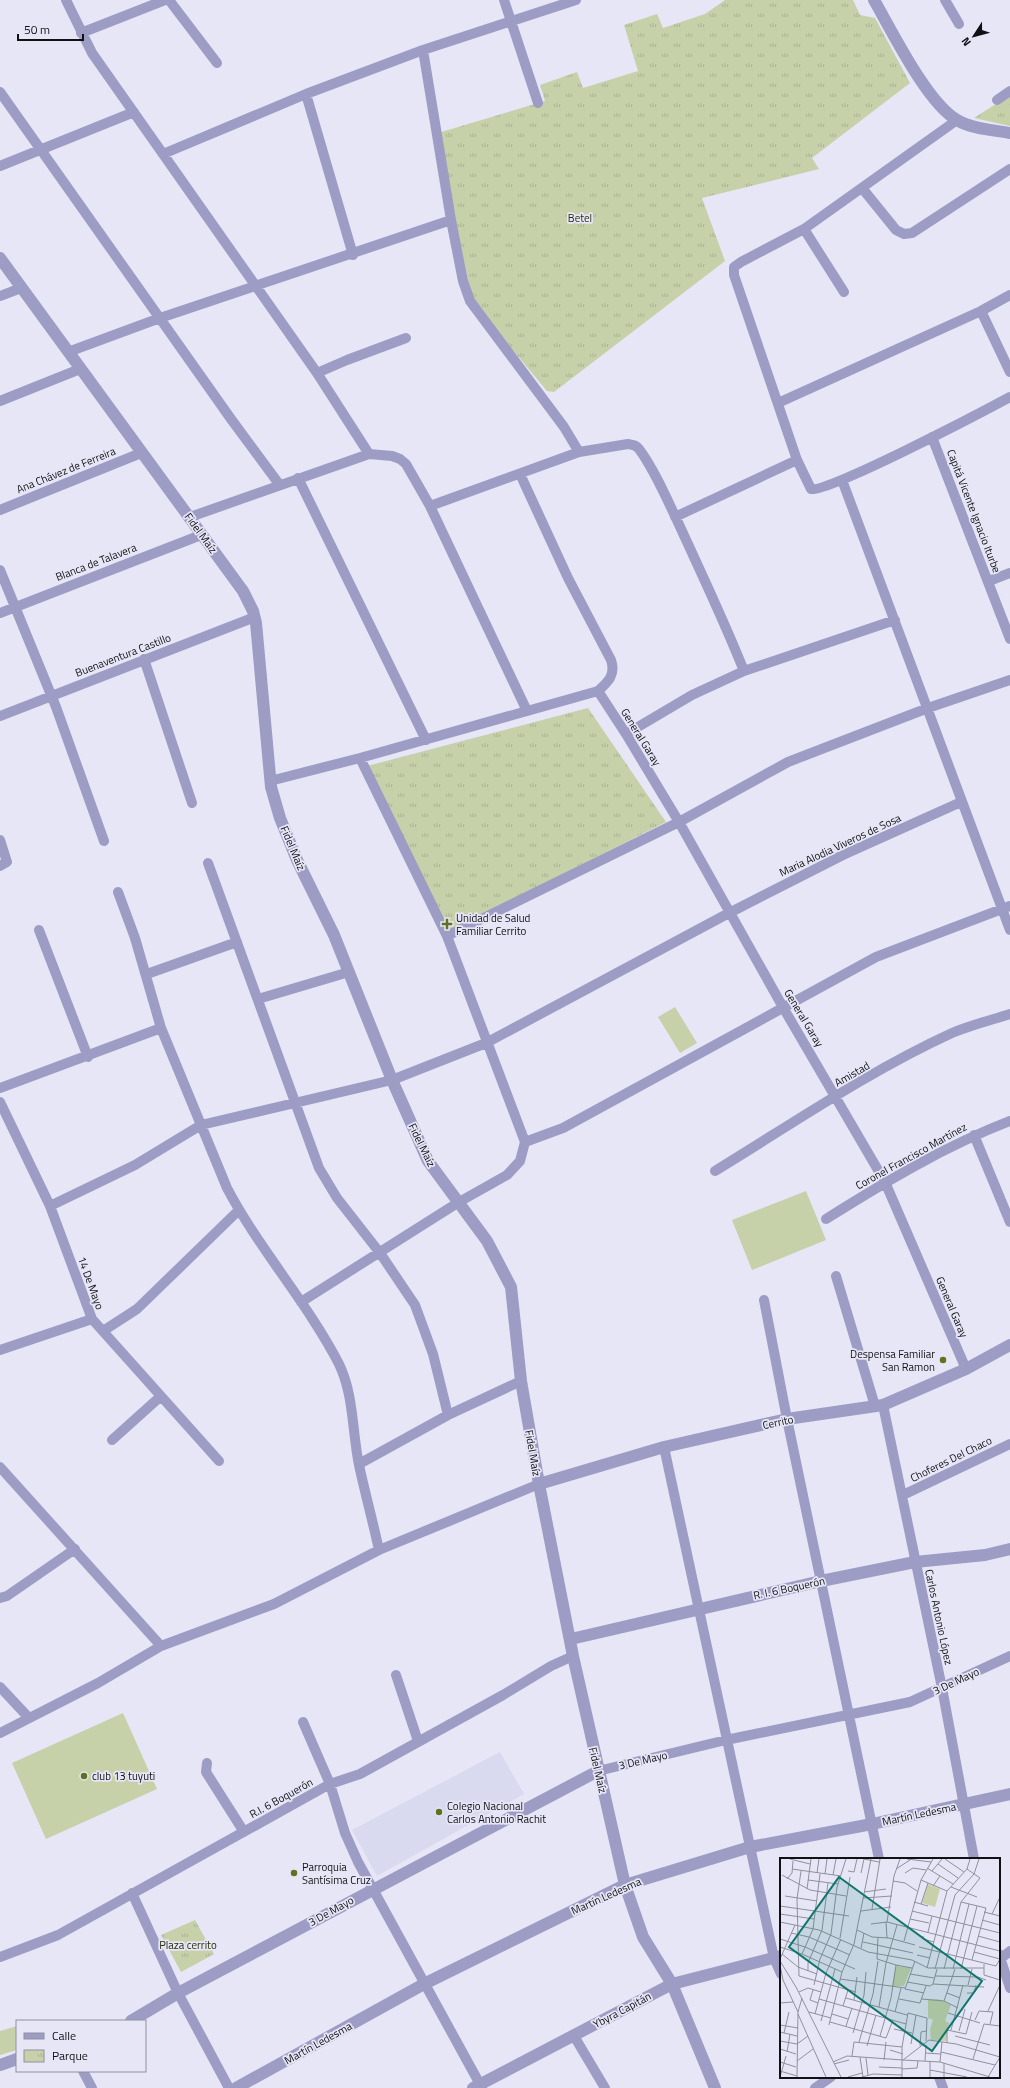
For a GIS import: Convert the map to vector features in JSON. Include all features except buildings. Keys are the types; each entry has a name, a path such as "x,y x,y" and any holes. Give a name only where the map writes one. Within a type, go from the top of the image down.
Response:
{"street":[{"path":"66,0 92,53 317,373 369,454"},
{"path":"81,33 165,0"},
{"path":"168,0 217,63"},
{"path":"504,0 538,103"},
{"path":"163,154 306,94 423,50 576,0"},
{"path":"874,0 931,95 943,109 957,120 973,126 1010,133"},
{"path":"945,0 959,24"},
{"path":"423,50 451,220 463,281 470,301 564,427 579,452"},
{"path":"997,100 1010,91"},
{"path":"0,92 279,484"},
{"path":"306,94 353,255"},
{"path":"0,166 134,112"},
{"path":"957,120 804,229 734,267 734,275 797,460 811,489 821,489 842,480 932,437 1010,397"},
{"path":"862,188 896,230 904,234 912,233 1010,169"},
{"path":"68,352 160,318 256,285 353,255 451,220"},
{"path":"804,229 844,292"},
{"name":"Fidel Maíz","path":"0,258 243,591 255,617 270,781 280,818 297,860 334,935 392,1080 428,1161 486,1241 511,1287 522,1381 539,1484 571,1639 573,1656 625,1885 643,1937 672,1984 715,2088"},
{"path":"0,296 21,288"},
{"path":"778,403 981,311 1010,295"},
{"path":"981,311 1010,372"},
{"path":"317,373 406,338"},
{"path":"0,401 80,369"},
{"name":"Capitá Vicente Ignacio Iturbe","path":"932,437 989,581 1010,639"},
{"path":"430,506 579,452 628,444 634,445 656,478 675,517 726,626 744,671"},
{"name":"Ana Chávez de Ferreira","path":"0,510 141,453"},
{"path":"190,517 279,484 369,454 387,455 400,459 406,464 430,506 528,711"},
{"path":"675,517 797,460"},
{"path":"270,781 426,740 598,691 612,677 614,669 611,660 568,578 520,474"},
{"path":"298,478 426,740"},
{"path":"842,480 928,708 961,802 1006,907 1010,930"},
{"name":"Blanca de Talavera","path":"0,613 201,534"},
{"path":"0,570 51,695 104,841"},
{"path":"989,581 1010,573"},
{"name":"Buenaventura Castillo","path":"0,716 255,617"},
{"path":"626,734 692,695 744,671 895,620"},
{"path":"144,659 192,803"},
{"path":"447,936 679,822 788,762 928,708 1010,680"},
{"name":"General Garay","path":"598,691 626,734 679,822 729,913 784,1009 837,1096 885,1182 966,1368"},
{"path":"301,1302 459,1202 510,1172 520,1161 525,1142 486,1043 447,936 360,758"},
{"name":"Maria Alodia Viveros de Sosa","path":"50,1206 135,1166 202,1125 296,1104 392,1080 486,1043 729,913 843,855 961,802"},
{"path":"0,840 7,862 0,866"},
{"path":"208,863 326,1182 380,1253 415,1305 433,1354 448,1415"},
{"path":"118,892 147,974 161,1028 227,1188 239,1210 301,1302 339,1365 345,1380 350,1396 359,1464 379,1550"},
{"path":"525,1142 563,1128 876,958 1006,907"},
{"path":"39,930 88,1057"},
{"path":"147,974 237,942"},
{"path":"258,999 349,972"},
{"name":"Amistad","path":"715,1172 837,1096 921,1048 954,1032 1010,1014"},
{"path":"0,1088 88,1057 161,1028"},
{"name":"14 De Mayo","path":"0,1102 50,1206 92,1319 219,1461"},
{"name":"Coronel Francisco Martínez","path":"826,1219 885,1182 974,1135 1010,1121"},
{"path":"974,1135 1010,1222"},
{"path":"104,1331 136,1309 239,1210"},
{"name":"Carlos Antonio López","path":"836,1276 879,1406 903,1495 915,1562 942,1688 974,1858"},
{"path":"764,1300 787,1419 879,1858"},
{"path":"0,1350 92,1319"},
{"name":"Cerrito","path":"539,1484 664,1447 787,1419 879,1406 966,1368 1010,1345"},
{"path":"359,1464 448,1415 522,1381"},
{"path":"112,1440 161,1396"},
{"name":"Choferes Del Chaco","path":"903,1495 1010,1444"},
{"path":"664,1447 700,1608 726,1740 750,1847 780,1968"},
{"path":"0,1467 161,1646"},
{"path":"0,1733 111,1675 161,1646 274,1604 379,1550 539,1484"},
{"name":"R. I. 6 Boquerón","path":"571,1639 821,1581 915,1562 985,1555 1010,1548"},
{"path":"0,1598 7,1596 75,1549"},
{"name":"R.I. 6 Boquerón","path":"0,1957 58,1935 330,1784 360,1774 503,1695 551,1666 573,1656"},
{"name":"3 De Mayo","path":"133,2020 178,1992 282,1939 372,1888 598,1770 726,1740 910,1702 1010,1656"},
{"path":"396,1675 418,1741"},
{"path":"0,1688 29,1718"},
{"path":"303,1722 330,1784 345,1833 372,1888 478,2087"},
{"path":"207,1762 206,1772 244,1832"},
{"name":"Martín Ledesma","path":"236,2088 424,1984 625,1885 750,1847 872,1824 1010,1794"},
{"path":"132,1894 178,1992 230,2088"},
{"path":"1010,1951 1000,1958 1010,1988"},
{"name":"Ybyra Capitán","path":"478,2087 672,1984 778,1957"},
{"path":"574,2036 605,2088"},
{"path":"0,2065 16,2059"},
{"path":"84,2072 92,2088"},
{"path":"940,2078 943,2088"},
{"path":"815,2088 826,2081"}],"shaded area":[{"name":"Colegio Nacional Carlos Antonio Rachit","path":"500,1752 524,1794 377,1876 352,1830"}],"green space":[{"name":"Betel","path":"725,0 853,0 860,15 875,18 910,83 812,158 819,169 702,198 725,261 554,392 547,391 472,301 438,133 545,101 540,85 577,72 583,88 638,71 624,25 657,14 663,28 705,14"},
{"path":"1010,95 1010,126 974,118"},
{"path":"588,708 666,822 448,932 367,766"},
{"path":"675,1007 697,1043 680,1053 658,1017"},
{"path":"806,1191 826,1240 752,1270 732,1220"},
{"name":"club 13 tuyuti","path":"123,1713 157,1789 46,1839 12,1763"},
{"name":"Plaza cerrito","path":"195,1920 214,1954 181,1972 161,1935"},
{"path":"16,2026 16,2050 0,2055 0,2031"}],"place":[{"name":"Unidad de Salud Familiar Cerrito","path":"447,924"},
{"name":"Despensa Familiar San Ramon","path":"943,1360"},
{"name":"club 13 tuyuti","path":"84,1776"},
{"name":"Colegio Nacional Carlos Antonio Rachit","path":"439,1812"},
{"name":"Parroquia Santísima Cruz","path":"294,1873"}]}
